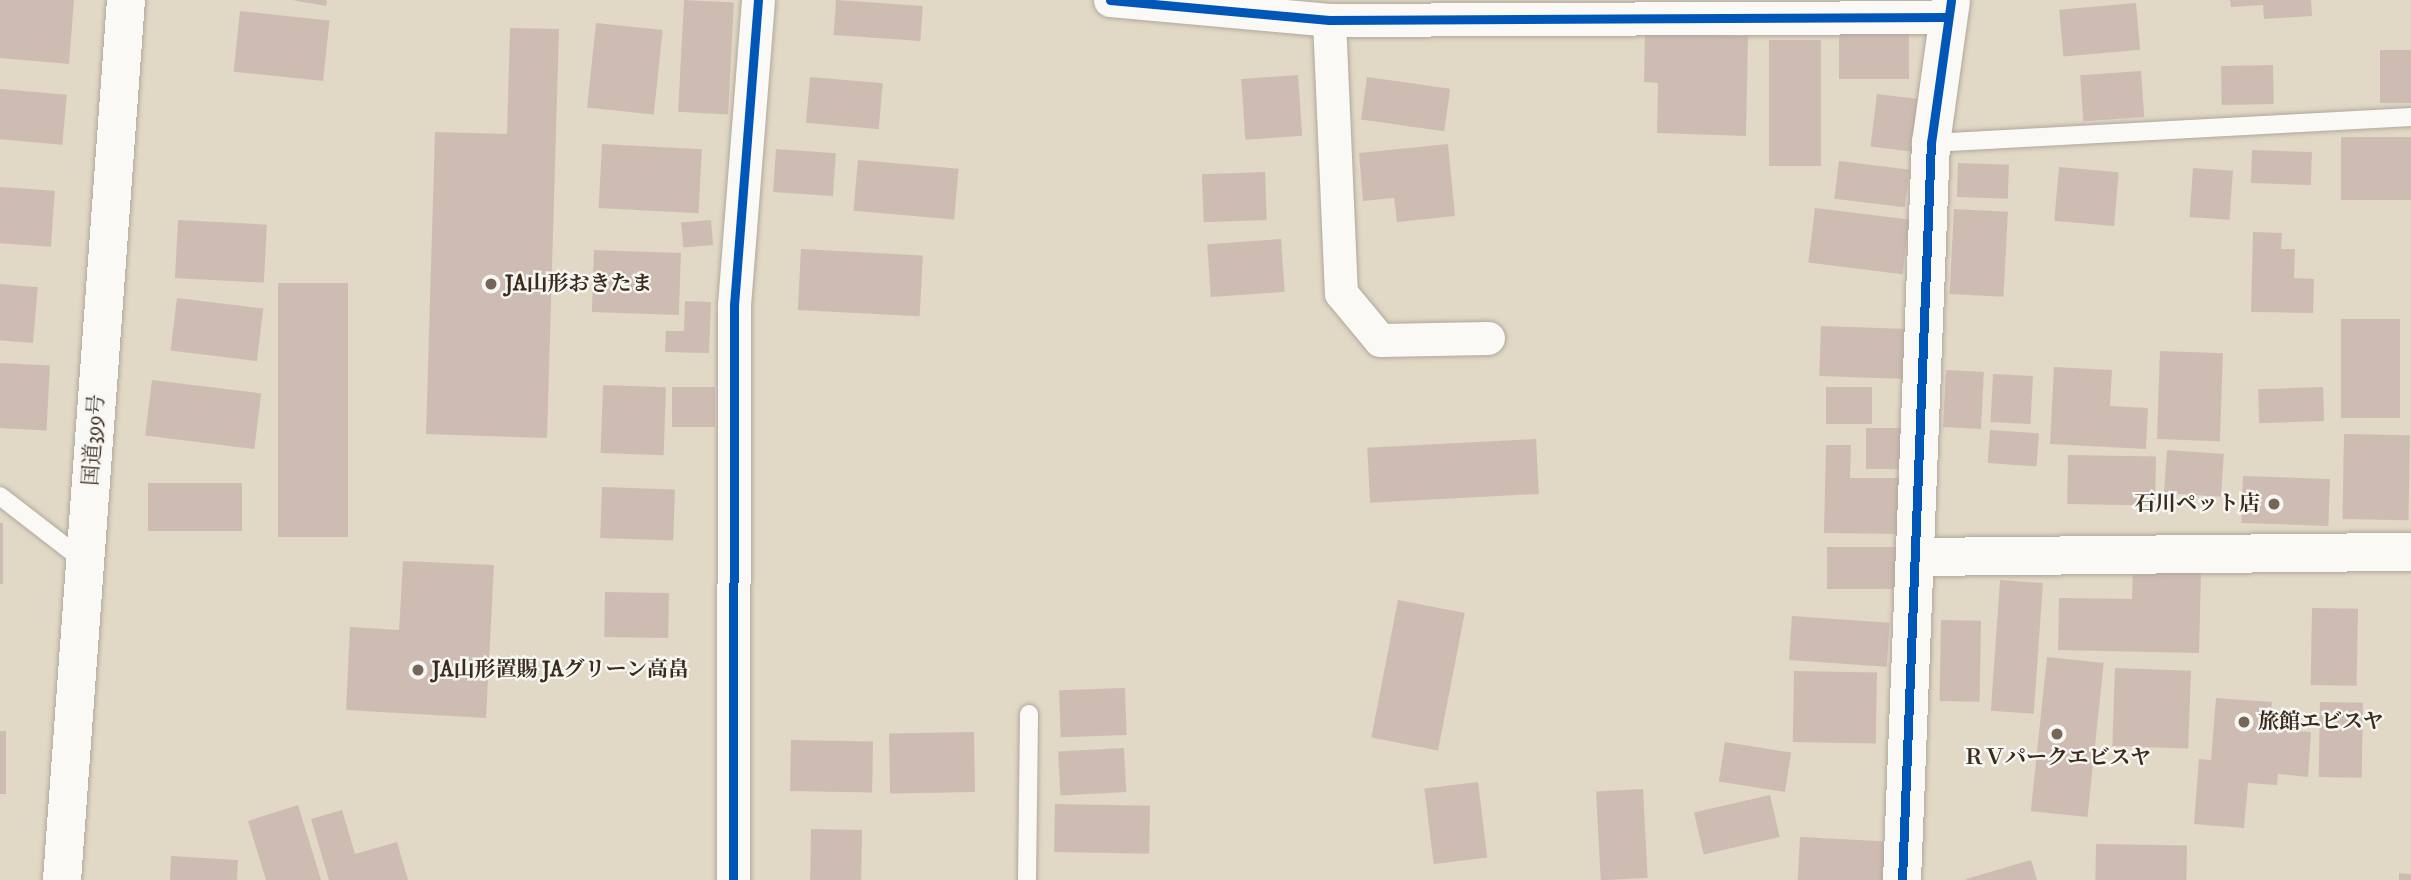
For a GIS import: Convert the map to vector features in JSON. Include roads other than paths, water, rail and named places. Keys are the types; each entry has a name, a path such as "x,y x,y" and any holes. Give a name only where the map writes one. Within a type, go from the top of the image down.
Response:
{"main road":[{"name":"国道399号","path":"62,880 126,0"},
{"path":"1902,880 1918,556 1931,143 1950,9"},
{"path":"1918,556 2411,552"}],"street":[{"path":"733,880 734,305 758,0"},
{"path":"1110,0 1329,20 1535,10 1950,9"},
{"path":"1329,20 1341,293 1380,340 1488,338"}],"lane":[{"path":"1931,143 2411,117"},
{"path":"0,496 85,561"},
{"path":"1027,880 1029,714"}],"place":[{"name":"JA山形おきたま","path":"491,284"},
{"name":"石川ペット店","path":"2274,504"},
{"name":"JA山形置賜 JAグリーン高畠","path":"418,670"},
{"name":"旅館エビスヤ","path":"2244,722"},
{"name":"ＲＶパークエビスヤ","path":"2057,734"}]}
